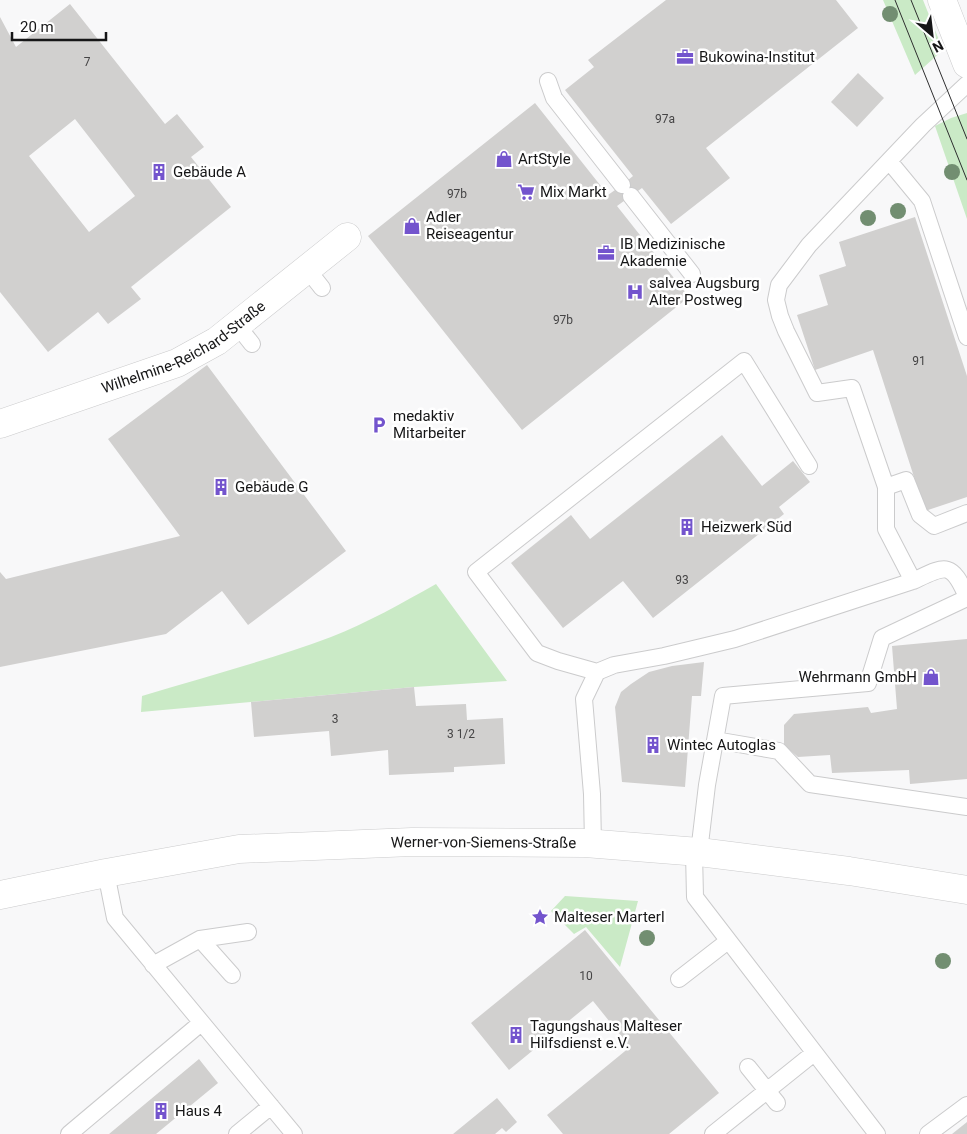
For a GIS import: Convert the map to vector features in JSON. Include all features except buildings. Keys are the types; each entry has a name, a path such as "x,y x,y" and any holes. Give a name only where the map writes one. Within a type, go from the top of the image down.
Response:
{"street":[{"path":"942,0 967,64"},
{"name":"Wilhelmine-Reichard-Straße","path":"2,418 178,363 217,341 244,334 314,279 347,237"},
{"name":"Werner-von-Siemens-Straße","path":"0,895 106,873 239,849 412,842 592,844 697,852 849,871 967,890"}],"lane":[{"path":"548,81 554,98 692,274"},
{"path":"913,581 886,529 886,487 852,388 817,393 786,331 776,300 779,284 809,245 923,125 967,84"},
{"path":"889,161 922,201 967,337"},
{"path":"809,466 744,361 476,572 536,652 558,661 596,672 614,665 664,656 735,639 913,581 940,569 951,571 959,578 967,597 882,638 868,683 723,696 697,852 695,897 728,941 861,1101 877,1134"},
{"path":"886,487 906,480 920,515 934,526 967,513"},
{"path":"592,844 592,794 584,699 596,672"},
{"path":"715,740 779,751 810,784 967,808"},
{"path":"106,873 115,918 294,1134"},
{"path":"153,965 200,939 248,932"},
{"path":"200,939 232,975"},
{"path":"679,979 728,941"},
{"path":"69,1134 201,1023"},
{"path":"713,1134 772,1097 812,1042"},
{"path":"748,1068 772,1097"},
{"path":"928,1134 967,1105"},
{"path":"237,1134 271,1106"}],"green space":[{"path":"883,0 923,0 943,50 915,75"},
{"path":"967,113 967,219 935,126"},
{"path":"436,584 507,681 414,687 141,712 142,696 261,661 331,637 371,619"},
{"path":"565,896 638,901 620,967 586,927 574,934 551,911"}],"tram line":[{"path":"895,0 967,180"},
{"path":"911,0 967,139"}],"place":[{"name":"Bukowina-Institut","path":"685,57"},
{"name":"ArtStyle","path":"504,159"},
{"name":"Gebäude A","path":"159,172"},
{"name":"Mix Markt","path":"526,192"},
{"name":"Adler Reiseagentur","path":"412,226"},
{"name":"IB Medizinische Akademie","path":"606,253"},
{"name":"salvea Augsburg Alter Postweg","path":"635,292"},
{"name":"medaktiv Mitarbeiter","path":"379,425"},
{"name":"Gebäude G","path":"221,487"},
{"name":"Heizwerk Süd","path":"687,527"},
{"name":"Wehrmann GmbH","path":"931,677"},
{"name":"Wintec Autoglas","path":"653,745"},
{"name":"Malteser Marterl","path":"540,917"},
{"name":"Tagungshaus Malteser Hilfsdienst e.V.","path":"516,1035"},
{"name":"Haus 4","path":"161,1111"}]}
